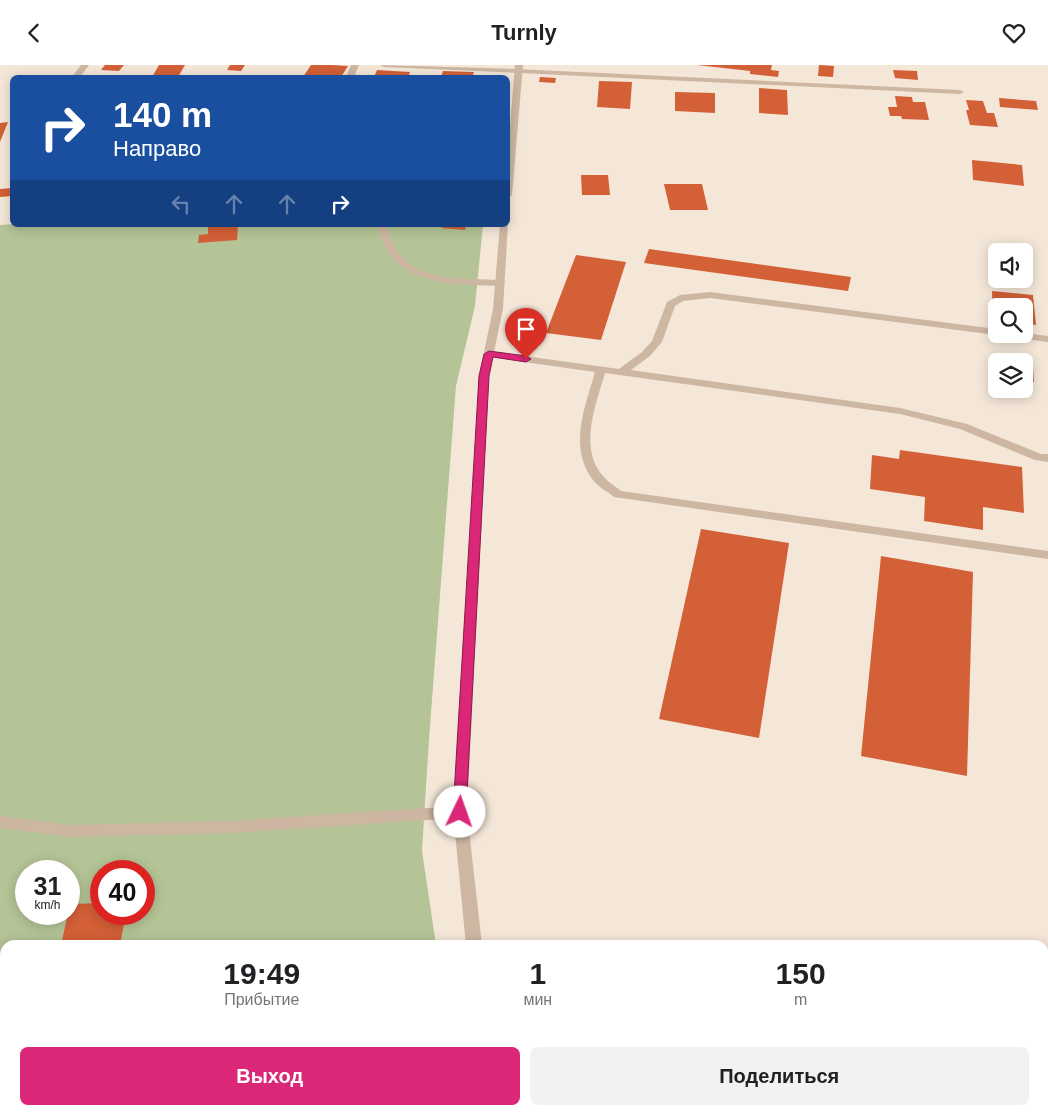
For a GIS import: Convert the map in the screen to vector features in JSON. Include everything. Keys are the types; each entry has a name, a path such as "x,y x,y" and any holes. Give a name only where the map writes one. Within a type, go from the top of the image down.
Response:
{"street":[{"path":"384,65 519,68 960,92"},
{"path":"510,172 519,68"},
{"path":"383,227 390,248 405,264 416,272 434,279 500,283"},
{"path":"473,940 460,812 484,386 498,309 505,227"},
{"path":"622,372 646,354 657,342 671,304 680,297 710,295 988,331"},
{"path":"1033,337 1048,339"},
{"path":"489,354 900,411 963,426 1039,457 1048,458"},
{"path":"601,369 584,439 586,459 597,477 618,494 1048,555"},
{"path":"0,822 70,831 228,827 460,812"}],"green space":[{"path":"10,224 10,227 483,227 475,306 456,386 429,739 422,851 435,940 0,940 0,225"}],"building":[{"path":"105,65 124,65 119,71 101,70"},
{"path":"159,65 185,65 179,75 153,75"},
{"path":"230,65 245,65 241,71 227,70"},
{"path":"311,65 348,66 342,75 304,75"},
{"path":"697,65 772,65 771,70 779,71 778,77 750,74 750,71"},
{"path":"819,65 834,66 833,77 818,76"},
{"path":"377,70 410,72 409,75 375,75"},
{"path":"893,70 917,71 918,80 895,78"},
{"path":"443,71 474,72 473,75 442,75"},
{"path":"540,77 556,78 555,83 539,82"},
{"path":"599,81 632,82 630,109 597,107"},
{"path":"759,88 787,90 788,115 759,113"},
{"path":"675,92 715,93 715,113 675,111"},
{"path":"895,96 912,97 913,102 925,102 929,120 902,119 901,116 890,116 888,107 897,107"},
{"path":"999,98 1036,101 1038,110 1000,107"},
{"path":"966,100 983,101 987,113 994,113 998,127 970,125 966,110 969,110"},
{"path":"8,122 0,142 0,123"},
{"path":"972,160 1022,165 1024,186 973,180"},
{"path":"581,175 608,175 610,195 582,195"},
{"path":"664,184 702,184 708,210 670,210"},
{"path":"10,188 10,196 0,197 0,189"},
{"path":"208,227 238,227 237,240 198,243 199,235 208,234"},
{"path":"442,227 466,227 465,230"},
{"path":"649,249 851,277 848,291 644,263"},
{"path":"576,255 626,262 601,340 546,333"},
{"path":"992,291 1033,295 1036,325 1033,324 1033,298 992,298"},
{"path":"900,450 1022,467 1024,513 983,507 983,530 924,521 925,497 870,489 872,455 899,459"},
{"path":"701,529 789,543 759,738 659,719"},
{"path":"881,556 973,572 967,776 861,756"},
{"path":"90,903 90,925 124,925 121,940 62,940 65,925 80,925 80,904"}],"route":[{"path":"460,812 484,376 489,354 526,359"}]}
